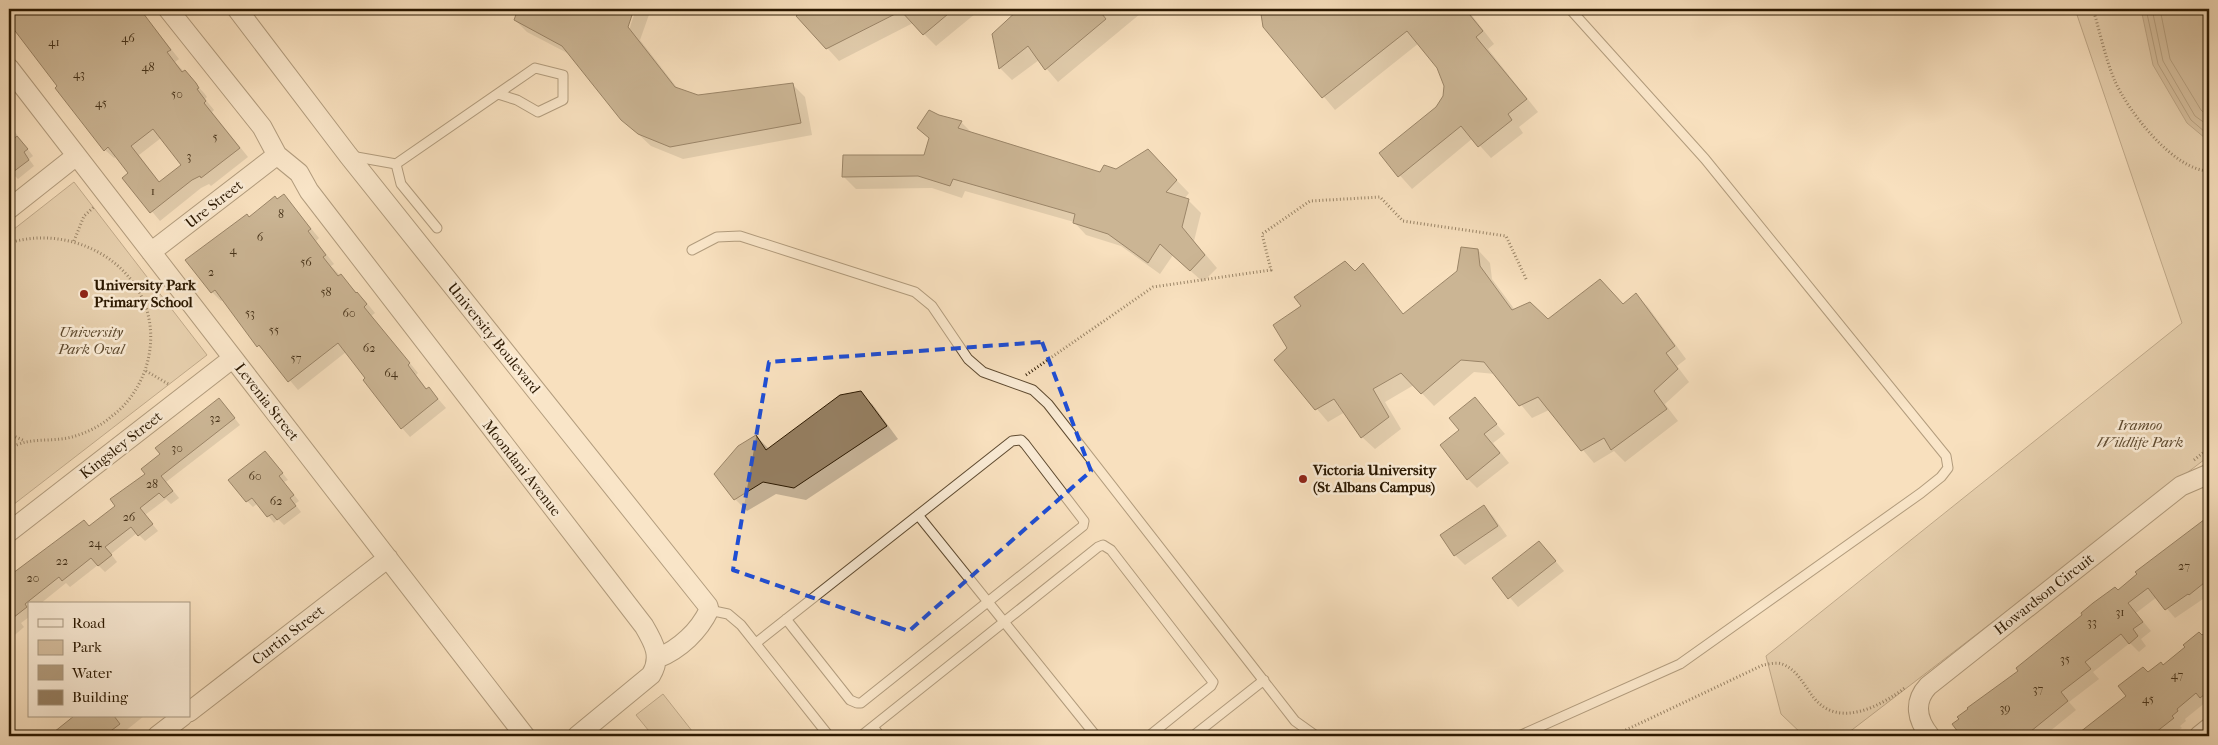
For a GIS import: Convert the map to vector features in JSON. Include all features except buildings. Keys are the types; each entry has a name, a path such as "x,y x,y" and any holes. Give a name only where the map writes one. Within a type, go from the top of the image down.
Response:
{"street":[{"name":"Moondani Avenue","path":"168,9 251,117 268,136 272,159 299,173 309,191 644,626 658,658"},
{"name":"University Boulevard","path":"237,9 348,156 709,610"},
{"name":"Levenia Street","path":"9,68 525,736"},
{"path":"9,209 76,156"},
{"name":"Ure Street","path":"151,252 272,159"},
{"name":"Kingsley Street","path":"9,532 233,358"},
{"name":"Howardson Circuit","path":"1930,736 1921,723 1918,711 1922,693 1928,686 2181,486 2209,474"},
{"name":"Curtin Street","path":"190,711 388,558"},
{"path":"577,736 644,684 656,668 658,658 668,654 686,640 709,610"},
{"path":"157,736 180,718"},
{"path":"2199,736 2209,728"}],"lane":[{"path":"1519,736 1680,664 1921,493 1942,477 1948,468 1946,456 1705,159 1570,9"},
{"path":"348,156 396,164 535,68 563,75 563,100 538,112 517,100 498,94"},
{"path":"396,164 401,184 437,228"},
{"path":"692,250 717,237 740,236 915,292 932,306 968,359 983,372 1033,390 1048,404 1295,721 1316,736"},
{"path":"756,643 786,619 1012,441 1021,440 1025,444 1084,521 1083,526 861,703 850,700 786,619"},
{"path":"918,515 1096,736"},
{"path":"861,736 1098,547 1108,547 1213,682 1211,686 1149,736"},
{"path":"709,610 724,612 733,617 756,643 829,736"},
{"path":"1193,736 1264,680"},
{"path":"873,727 880,736"}],"path":[{"path":"2094,9 2113,77 2122,98 2165,150 2182,163 2209,171"},
{"path":"1015,383 1153,287 1271,270 1262,234 1310,201 1380,197 1403,221 1506,236 1526,281"},
{"path":"74,241 84,216 95,206"},
{"path":"9,244 38,238 74,241 91,247 109,258 126,273 138,289 146,307 151,347 146,370 137,389 125,405 113,416 94,428 71,437 25,442 9,448"},
{"path":"146,370 170,386"},
{"path":"9,434 25,442"},
{"path":"2194,461 2209,448"},
{"path":"1613,736 1763,665 1782,664 1790,669 1820,704 1838,714 1848,714 1886,702 1909,684"}],"highlighted area":[{"path":"1042,342 1091,471 909,631 733,570 769,362"}],"green space":[{"name":"Iramoo Wildlife Park","path":"2075,9 2209,9 2209,456 1844,736 1804,736 1781,714 1766,656 2182,323"},
{"name":"University Park Oval","path":"74,182 207,355 9,508 9,233"},
{"path":"663,694 696,736 653,736 636,715"}],"water":[{"path":"2141,9 2209,9 2209,137 2205,138 2187,123 2153,65"}],"place":[{"name":"University Park Primary School","path":"84,294"},
{"name":"Victoria University (St Albans Campus)","path":"1303,479"}]}
